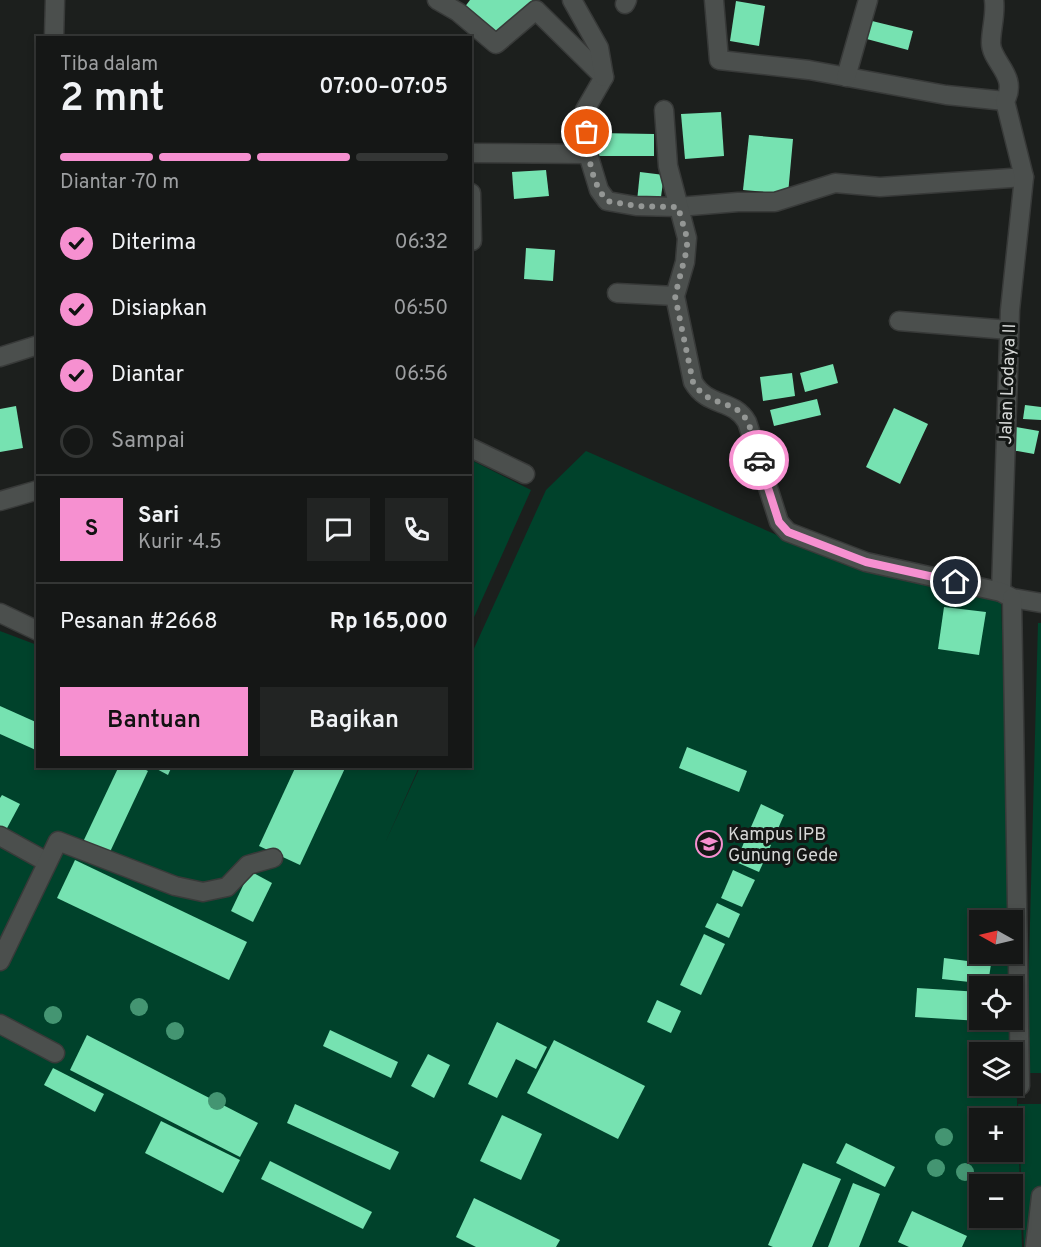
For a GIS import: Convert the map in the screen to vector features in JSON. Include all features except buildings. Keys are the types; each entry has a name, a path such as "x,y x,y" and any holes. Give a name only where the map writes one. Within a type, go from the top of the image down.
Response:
{"street":[{"path":"54,36 56,0"},
{"path":"437,0 458,12 496,44 536,10 604,77"},
{"path":"572,0 599,48 604,77 585,110 588,154 598,190 607,201 636,206 678,207 738,202 775,202 835,183 880,186 1024,177"},
{"path":"714,0 719,60 783,67 946,95 1005,101"},
{"path":"846,77 868,0"},
{"name":"Jalan Lodaya II","path":"994,0 991,45 1007,76 1008,96 1005,101 1024,177 1010,310 1006,595 1019,1042"},
{"path":"664,110 668,166 687,238 687,249 675,296 693,382 699,393 742,414 747,422 779,522 788,532 866,562 1041,603"},
{"path":"472,153 588,154"},
{"path":"617,293 675,296"},
{"path":"898,321 1010,330"},
{"path":"0,357 36,346"},
{"path":"472,448 525,474"},
{"path":"0,501 36,491"},
{"path":"0,613 36,630"},
{"path":"0,836 48,862"},
{"path":"0,961 58,841 175,886 203,892 227,887 248,865 273,858"},
{"path":"0,1024 55,1053"},
{"path":"1035,1247 1041,1196"}],"green space":[{"name":"Kampus IPB Gunung Gede","path":"586,451 845,565 1001,597 1010,910 969,910 969,964 1012,964 1013,976 969,976 969,1030 1015,1030 1015,1042 969,1042 969,1096 1017,1096 1017,1108 969,1108 969,1162 1019,1162 1020,1174 969,1174 969,1228 1021,1228 1022,1247 0,1247 0,631 36,645 36,768 419,768 385,843 420,768 472,768 472,653 546,490"},
{"path":"472,460 531,490 472,622"},
{"path":"1038,623 1041,623 1041,1073 1026,1073"},
{"path":"1018,1104 1041,1104 1041,1247 1024,1247 1023,1174 1021,1174 1020,1162 1023,1162 1023,1108 1018,1108"}],"way so far":[{"path":"587,132 588,154 598,190 607,201 636,206 678,207 687,238 687,249 675,296 693,382 699,393 742,414 747,422 759,460"}],"place":[{"name":"Kampus IPB Gunung Gede","path":"709,844"}],"route":[{"path":"759,460 779,522 788,532 866,562 956,582"}]}
